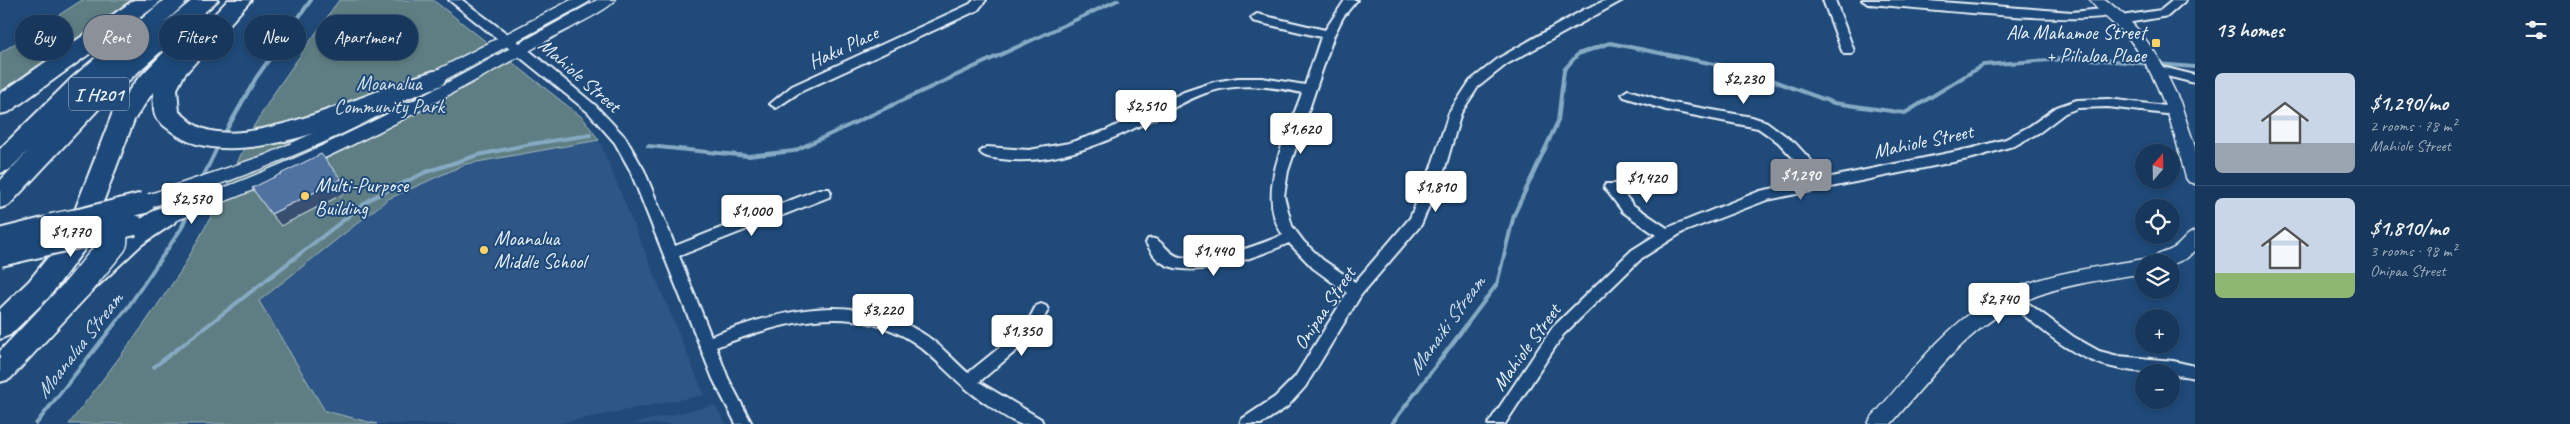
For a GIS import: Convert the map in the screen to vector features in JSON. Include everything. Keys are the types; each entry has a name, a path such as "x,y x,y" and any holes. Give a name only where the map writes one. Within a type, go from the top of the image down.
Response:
{"highway":[{"path":"0,106 149,0"},
{"name":"I H201","path":"0,164 106,61 178,0"},
{"name":"I H201","path":"0,198 43,150 105,89 207,0"},
{"path":"239,0 182,61 165,89 164,107 167,115 184,130 197,136 220,140 262,138 317,123 434,79"},
{"path":"0,327 40,288 69,253 82,230 118,127 144,88 198,33 239,0"},
{"path":"78,287 108,262 132,238 155,210"},
{"path":"0,370 78,287 114,243 124,227 89,221 52,227"}],"main road":[{"path":"0,239 52,227 155,210"},
{"path":"0,256 124,227"}],"street":[{"name":"Mahiole Street","path":"455,0 521,50 592,109 620,140 637,170 706,344 744,424"},
{"path":"155,210 196,207 332,149 472,67 506,39 524,32 582,0"},
{"path":"124,227 218,180 287,153 354,122 434,79 521,50 608,0"},
{"name":"Haku Place","path":"776,104 796,89 974,7 980,0"},
{"path":"1351,0 1338,16 1328,35 1277,187 1281,216 1291,237 1308,256 1356,291"},
{"name":"Onipaa Street","path":"1248,424 1281,402 1300,382 1356,291 1416,221 1438,168 1455,113 1474,84 1503,61 1590,12 1618,0"},
{"path":"1829,0 1848,51"},
{"path":"1868,0 2072,16 2164,13 2180,0"},
{"path":"2097,0 2117,16 2153,60 2174,111 2195,178"},
{"path":"1257,18 1328,35"},
{"path":"2153,60 2195,79"},
{"path":"987,152 1028,156 1067,148 1116,131 1190,94 1227,83 1264,82 1309,90"},
{"path":"1628,94 1666,106 1752,121 1765,126 1777,133 1823,182"},
{"name":"Mahiole Street","path":"1496,424 1558,331 1637,254 1665,234 1743,202 1780,191 1973,153 2011,142 2035,129 2061,110 2077,104 2108,103 2174,111"},
{"path":"1612,187 1618,198 1628,208 1665,234"},
{"path":"670,254 824,193"},
{"path":"1153,243 1160,254 1171,260 1208,263 1236,257 1291,237"},
{"path":"2178,254 2195,238"},
{"path":"1878,424 1960,334 1993,308 2028,291 2065,280 2135,268"},
{"path":"2013,298 2077,347 2097,356 2118,362 2177,367 2195,372"},
{"path":"968,382 1030,332 1041,310"},
{"path":"706,344 791,315 825,312 858,314 889,322 917,337 968,382 1001,405 1035,424"}],"shaded area":[{"name":"Moanalua Middle School","path":"599,140 704,395 556,424 377,424 325,411 259,302 388,199 466,164"},
{"path":"715,405 726,424 630,424 661,417"}],"green space":[{"path":"82,0 137,0 116,15 83,15 83,38 73,45 73,15 59,15"},
{"name":"Moanalua Community Park","path":"339,0 433,0 583,118 599,140 466,164 388,199 259,301 325,411 377,424 69,424 140,330 181,271 225,191 252,129 297,60 306,60 306,47 316,33 316,60 418,60 418,15 328,15"},
{"path":"15,43 15,60 52,60 0,97 0,53"}],"building":[{"path":"321,154 341,179 271,214 252,188"}],"waterway":[{"name":"Moanalua Stream","path":"223,136 256,78 311,0"},
{"path":"648,146 748,156 794,151 1118,0"},
{"name":"Manaiki Stream","path":"1392,424 1497,284 1514,215 1558,121 1564,70 1578,54 1610,43 1744,70 1834,103 1905,113 1983,65 2078,58 2150,64"},
{"name":"Manaiki Stream","path":"2157,64 2195,67"},
{"path":"154,367 372,198 426,172 478,155 531,144 590,135"},
{"name":"Moanalua Stream","path":"202,179 220,142"},
{"name":"Moanalua Stream","path":"193,202 199,188"},
{"name":"Moanalua Stream","path":"36,424 128,307 181,229 188,213"}],"place":[{"name":"Ala Mahamoe Street + Pilialoa Place","path":"2156,43"},
{"name":"Multi-Purpose Building","path":"305,196"},
{"name":"Moanalua Middle School","path":"484,250"}]}
